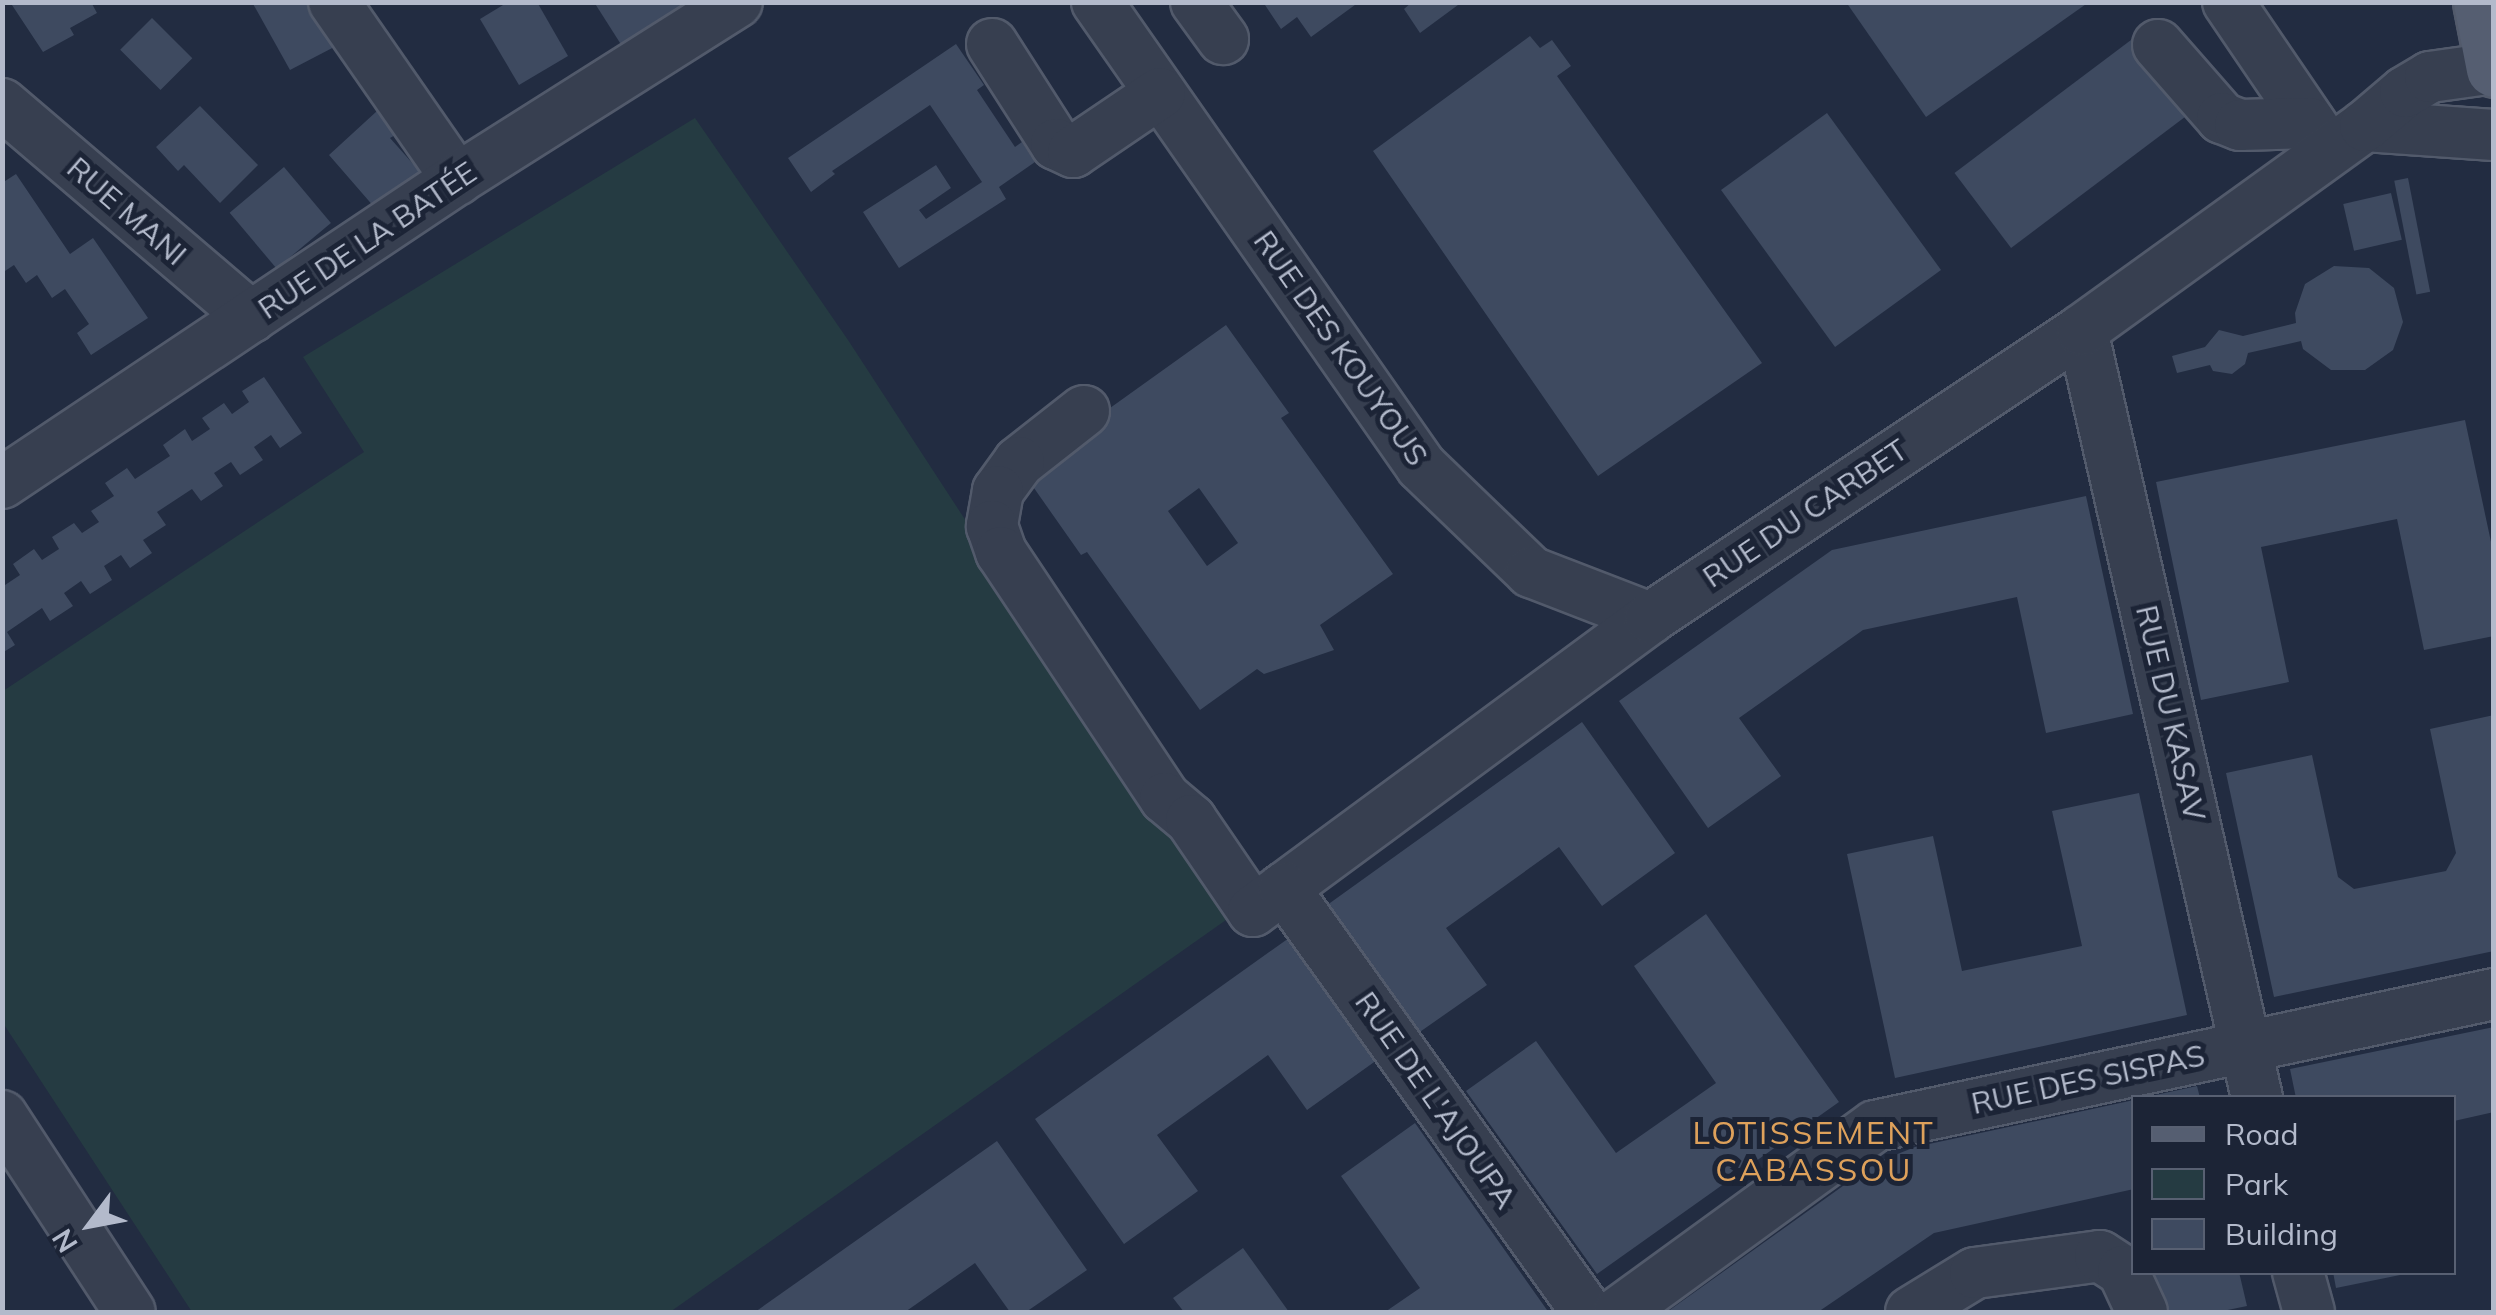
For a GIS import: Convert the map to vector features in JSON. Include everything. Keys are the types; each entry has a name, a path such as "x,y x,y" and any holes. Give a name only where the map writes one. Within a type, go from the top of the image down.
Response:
{"main road":[{"path":"2481,2 2493,68"}],"street":[{"path":"334,2 457,179"},
{"name":"RUE DE LA BATÉE","path":"2,484 457,179 736,2"},
{"name":"RUE DES KOUYOUS","path":"1097,2 1421,466 1531,572 1650,618"},
{"path":"2228,2 2335,133"},
{"path":"992,44 1056,144 1074,152 1160,92"},
{"path":"2158,44 2222,118 2240,125 2335,133 2494,135"},
{"name":"RUE DU CARBET","path":"1269,899 1650,618 2082,330 2335,133 2430,76 2493,68"},
{"name":"RUE MANI","path":"2,104 251,317"},
{"name":"RUE DU KASAV","path":"2082,330 2256,1095"},
{"name":"RUE DE L'AJOUPA","path":"1084,411 1019,462 998,491 992,526 1001,552 1165,798 1269,899 1587,1312"},
{"name":"RUE DES SISPAS","path":"1619,1312 1875,1126 2245,1044 2494,994"},
{"path":"2,1116 130,1312"},
{"path":"1911,1312 1975,1273 2100,1256 2123,1270 2142,1312"}],"green space":[{"path":"695,118 848,340 1226,920 670,1312 192,1312 3,1023 3,691 364,452 303,357"}],"building":[{"path":"10,2 91,2 97,13 70,28 74,35 43,52"},
{"path":"252,2 314,2 338,45 290,70"},
{"path":"508,2 537,2 568,56 519,85 480,19"},
{"path":"594,2 691,2 622,46"},
{"path":"1263,2 1359,2 1311,37 1297,17 1281,29"},
{"path":"1412,2 1462,2 1420,33 1404,9"},
{"path":"1846,2 2089,2 1926,117"},
{"path":"152,18 192,58 160,90 120,50"},
{"path":"1530,36 1540,48 1552,40 1571,66 1557,76 1762,363 1598,476 1373,151"},
{"path":"2131,40 2188,115 2011,248 1955,173"},
{"path":"956,44 984,85 977,90 1015,147 1022,142 1035,162 999,187 1006,199 899,268 863,212 936,165 951,188 919,210 926,219 982,182 930,105 832,171 835,174 811,192 788,158"},
{"path":"200,106 258,165 220,203 184,165 178,171 156,147"},
{"path":"377,111 397,134 390,138 422,174 375,208 329,155"},
{"path":"1827,113 1941,270 1835,347 1721,190"},
{"path":"284,167 331,223 277,269 230,213"},
{"path":"16,174 70,254 93,238 148,318 91,355 77,333 89,324 65,289 52,298 37,275 26,283 14,265 2,273 2,183"},
{"path":"2408,178 2430,292 2416,295 2394,181"},
{"path":"2391,193 2402,240 2354,251 2343,204"},
{"path":"2334,266 2369,268 2394,288 2403,322 2393,350 2365,370 2331,370 2303,349 2301,341 2248,353 2245,364 2232,374 2213,371 2210,365 2177,373 2172,356 2205,347 2219,330 2243,336 2296,323 2295,313 2305,284"},
{"path":"1226,325 1289,413 1281,418 1393,574 1320,625 1334,650 1264,674 1257,669 1200,710 1087,552 1081,555 1022,471","holes":["1199,488 1238,543 1207,566 1168,511"]},
{"path":"264,377 302,433 280,448 271,435 254,447 263,460 240,475 231,462 214,473 223,486 201,501 192,489 157,512 166,525 143,540 152,553 130,568 121,555 104,566 112,580 90,594 81,581 64,593 73,606 50,621 42,608 7,632 15,645 2,653 2,587 20,575 13,564 34,549 42,560 59,549 52,537 74,523 82,533 99,522 91,511 114,496 105,483 127,468 135,479 170,456 163,445 185,429 192,441 210,429 202,418 224,403 232,414 249,402 242,391"},
{"path":"2465,420 2494,556 2494,636 2424,650 2397,519 2261,547 2289,682 2201,700 2156,482"},
{"path":"2086,496 2133,714 2046,733 2017,597 1863,630 1739,718 1781,776 1708,828 1619,701 1832,550"},
{"path":"2494,715 2494,951 2274,997 2226,773 2312,755 2338,877 2354,889 2446,871 2456,853 2430,729"},
{"path":"1582,722 1675,853 1602,906 1559,847 1446,928 1487,985 1414,1036 1323,908"},
{"path":"2139,793 2187,1015 1895,1078 1847,854 1933,836 1962,971 2082,946 2052,811"},
{"path":"1706,914 1839,1102 1597,1274 1466,1091 1536,1041 1616,1153 1716,1083 1634,966"},
{"path":"1289,938 1377,1060 1307,1110 1268,1055 1157,1135 1198,1191 1124,1244 1035,1119"},
{"path":"2494,1027 2494,1112 2456,1121 2456,1095 2295,1095 2290,1069"},
{"path":"2197,1086 2199,1095 2156,1095"},
{"path":"2131,1101 2131,1190 1934,1233 1818,1312 1667,1312 1875,1163 1915,1147"},
{"path":"1415,1123 1547,1310 1385,1312 1420,1288 1341,1176"},
{"path":"997,1141 1087,1270 1026,1312 1010,1312 975,1263 905,1312 755,1312"},
{"path":"1243,1248 1289,1312 1184,1312 1173,1298"},
{"path":"2150,1275 2240,1275 2247,1306 2218,1312 2158,1312"},
{"path":"2334,1275 2400,1275 2336,1288"}],"district":[{"name":"LOTISSEMENT CABASSOU","path":"1814,1152"}]}
